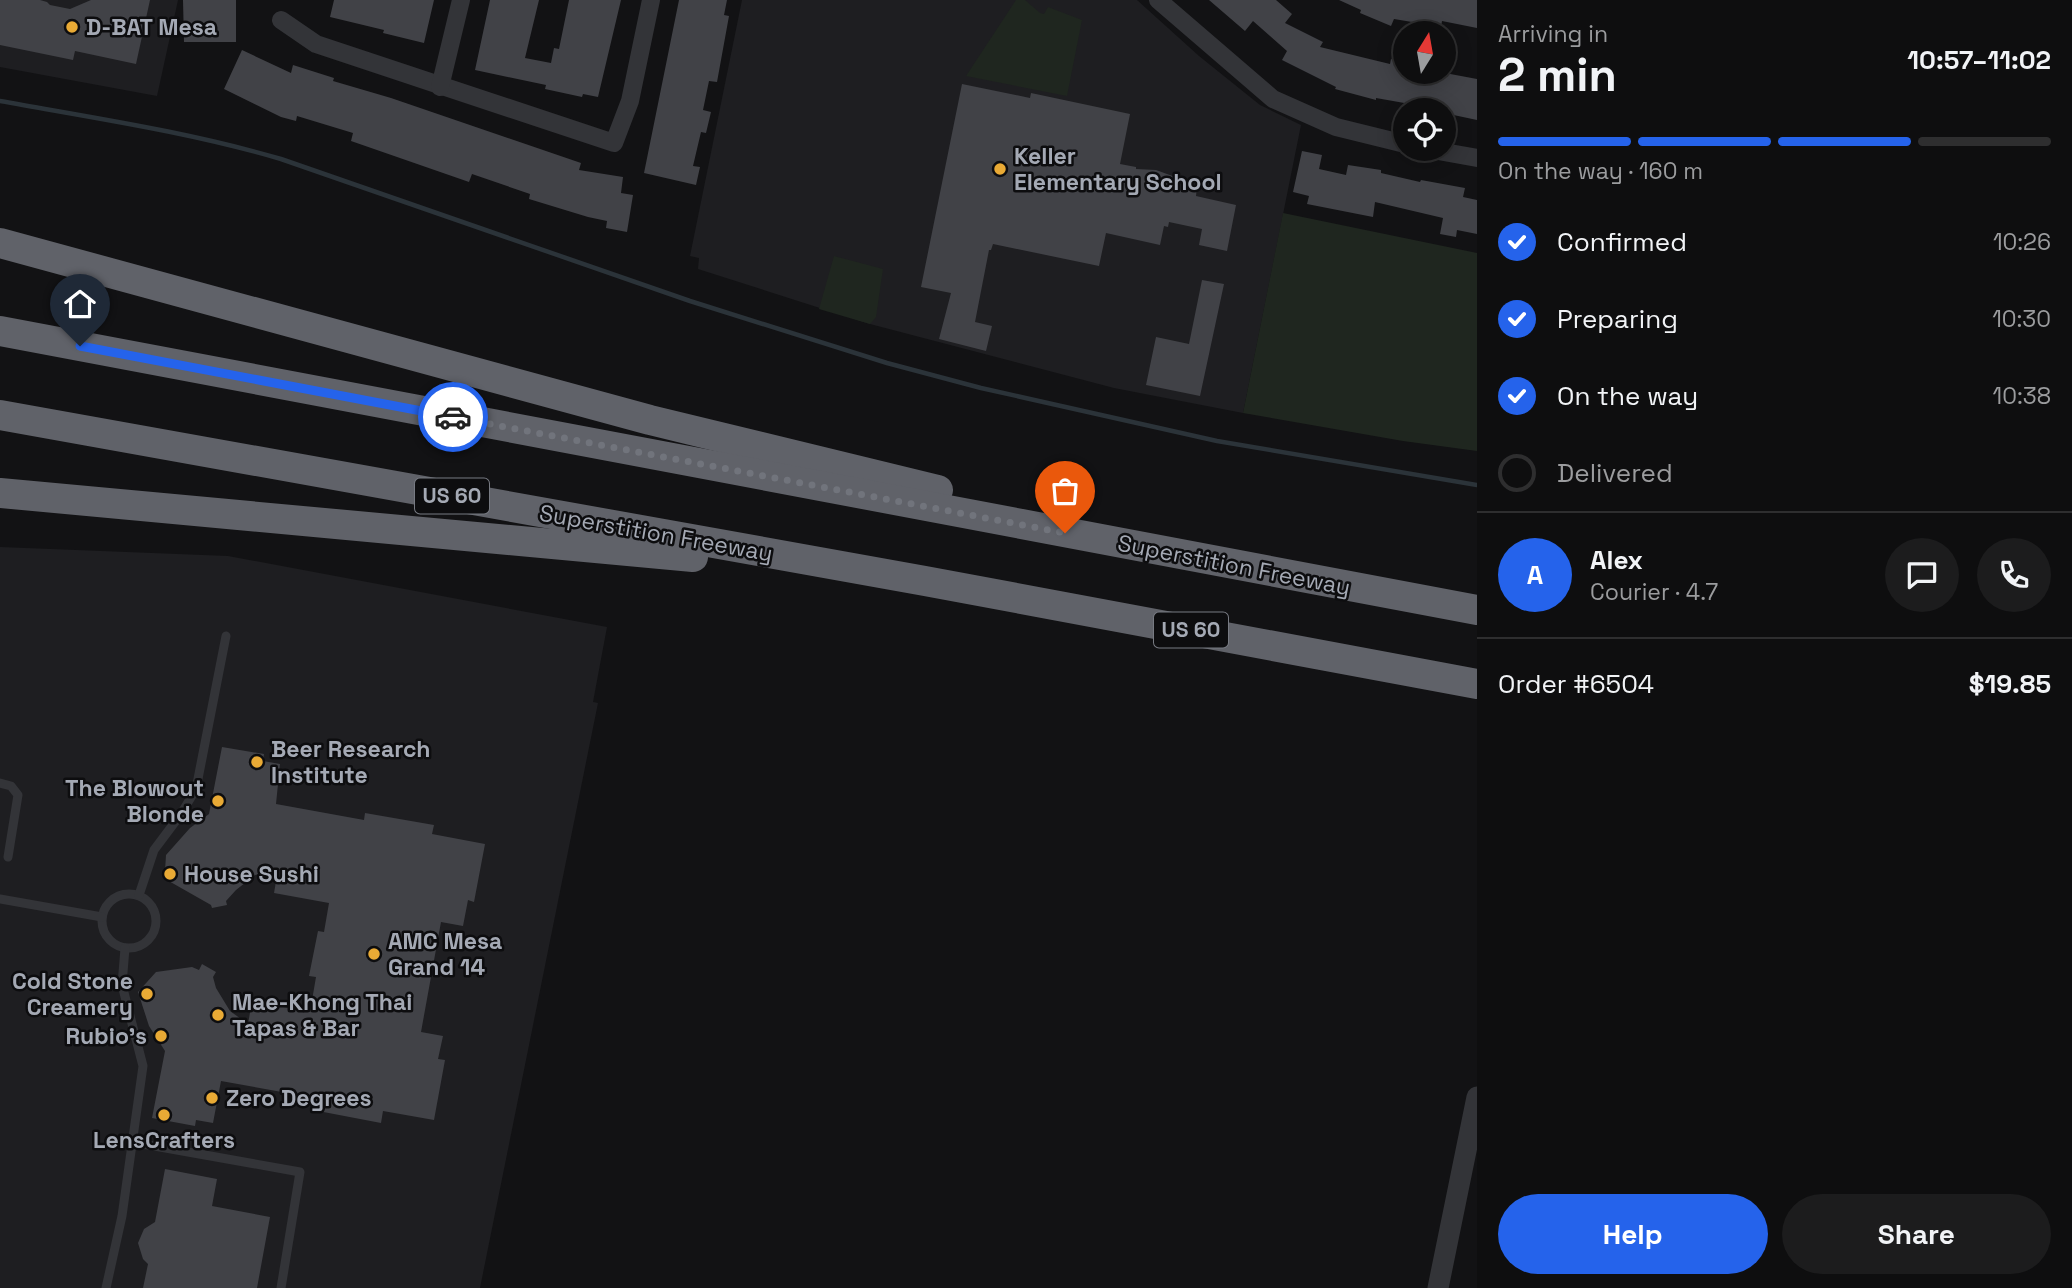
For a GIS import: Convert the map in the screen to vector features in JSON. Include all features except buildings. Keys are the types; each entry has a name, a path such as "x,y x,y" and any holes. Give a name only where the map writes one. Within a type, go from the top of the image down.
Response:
{"highway":[{"path":"0,243 650,420 1302,579"},
{"name":"Superstition Freeway","path":"0,331 1477,610"},
{"name":"Superstition Freeway","path":"0,415 905,577 1477,684"},
{"path":"0,493 905,577"}],"street":[{"path":"440,86 461,0"},
{"path":"281,20 316,44 614,143 630,101 651,0"},
{"path":"1158,0 1273,100 1336,127 1393,141"},
{"path":"1456,154 1477,158"},
{"path":"1438,1288 1477,1097"}],"lane":[{"path":"139,895 154,850 181,814 195,789 226,636"},
{"path":"0,783 11,786 18,795 8,858"},
{"path":"139,895 153,906 157,924 155,932 143,945 125,948 110,941 102,925 102,917 109,902 116,897 139,895"},
{"path":"0,899 102,917"},
{"path":"106,1288 122,1216 143,1066 122,985 125,948"},
{"path":"132,1142 300,1172 281,1288"}],"shaded area":[{"path":"0,0 178,0 157,96 0,67"},
{"name":"Keller Elementary School","path":"742,0 1137,0 1199,56 1260,105 1301,125 1243,413 1114,388 870,324 698,269 699,258 690,256"},
{"path":"1016,0 1025,0 1040,13 1044,14 1048,7 1082,20 1067,96 966,76"},
{"path":"1283,213 1477,253 1477,451 1243,413"},
{"path":"834,256 883,269 876,317 870,324 819,309"},
{"path":"0,547 228,556 607,627 593,702 598,703 480,1288 0,1288"}],"waterway":[{"path":"0,101 176,133 281,159 690,301 887,363 981,388 1217,441 1477,485"}],"way so far":[{"path":"453,417 1065,533"}],"place":[{"name":"D-BAT Mesa","path":"72,27"},
{"name":"Keller Elementary School","path":"1000,169"},
{"name":"Beer Research Institute","path":"257,762"},
{"name":"The Blowout Blonde","path":"218,801"},
{"name":"House Sushi","path":"170,874"},
{"name":"AMC Mesa Grand 14","path":"374,954"},
{"name":"Cold Stone Creamery","path":"147,994"},
{"name":"Mae-Khong Thai Tapas & Bar","path":"218,1015"},
{"name":"Rubio's","path":"161,1036"},
{"name":"Zero Degrees","path":"212,1098"},
{"name":"LensCrafters","path":"164,1115"}],"route":[{"path":"80,346 453,417"}]}
